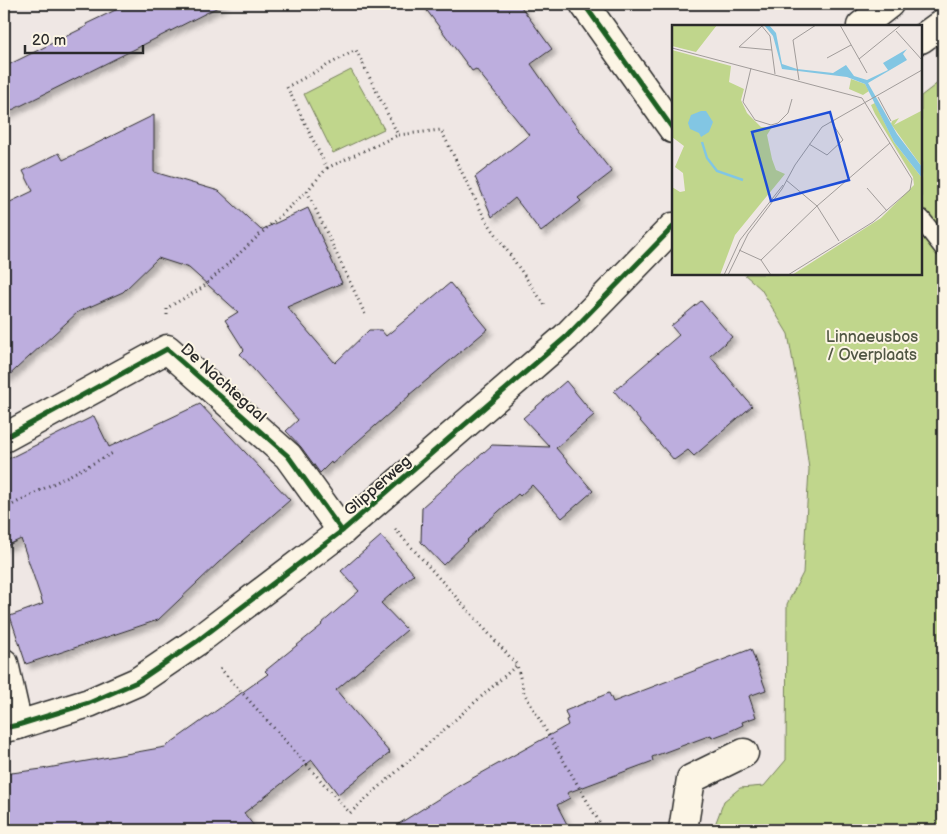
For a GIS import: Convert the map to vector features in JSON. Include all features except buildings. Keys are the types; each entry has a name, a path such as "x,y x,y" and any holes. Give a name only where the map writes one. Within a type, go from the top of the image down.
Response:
{"street":[{"path":"584,4 672,128"},
{"path":"863,25 889,4"},
{"path":"922,38 943,23"},
{"name":"Glipperweg","path":"11,727 89,703 137,682 196,642 342,531 373,505 566,336 672,228"},
{"name":"De Nachtegaal","path":"4,438 167,349 288,456 342,531"},
{"path":"4,663 11,727"},
{"path":"683,830 691,779 744,753"}],"lane":[{"path":"922,220 943,247"}],"path":[{"path":"327,168 287,87 356,50 398,135"},
{"path":"167,349 167,308 202,288 307,191 327,168 398,135 441,130 484,217 566,336"},
{"path":"307,191 365,314"},
{"path":"4,509 113,453"},
{"path":"373,505 517,666 524,693 604,830"},
{"path":"196,642 350,813 517,666"}],"green space":[{"path":"351,70 384,129 333,153 304,94"},
{"name":"Linnaeusbos / Overplaats","path":"943,79 943,830 713,830 724,801 740,788 764,786 786,760 787,604 803,573 809,469 800,401 788,334 761,289 745,275 922,275 922,95"}],"cycle path":[{"path":"584,4 672,128"},
{"path":"4,728 89,703 137,682 196,642 342,531 566,337 672,228"},
{"path":"4,438 167,349 288,456 342,531"}]}
